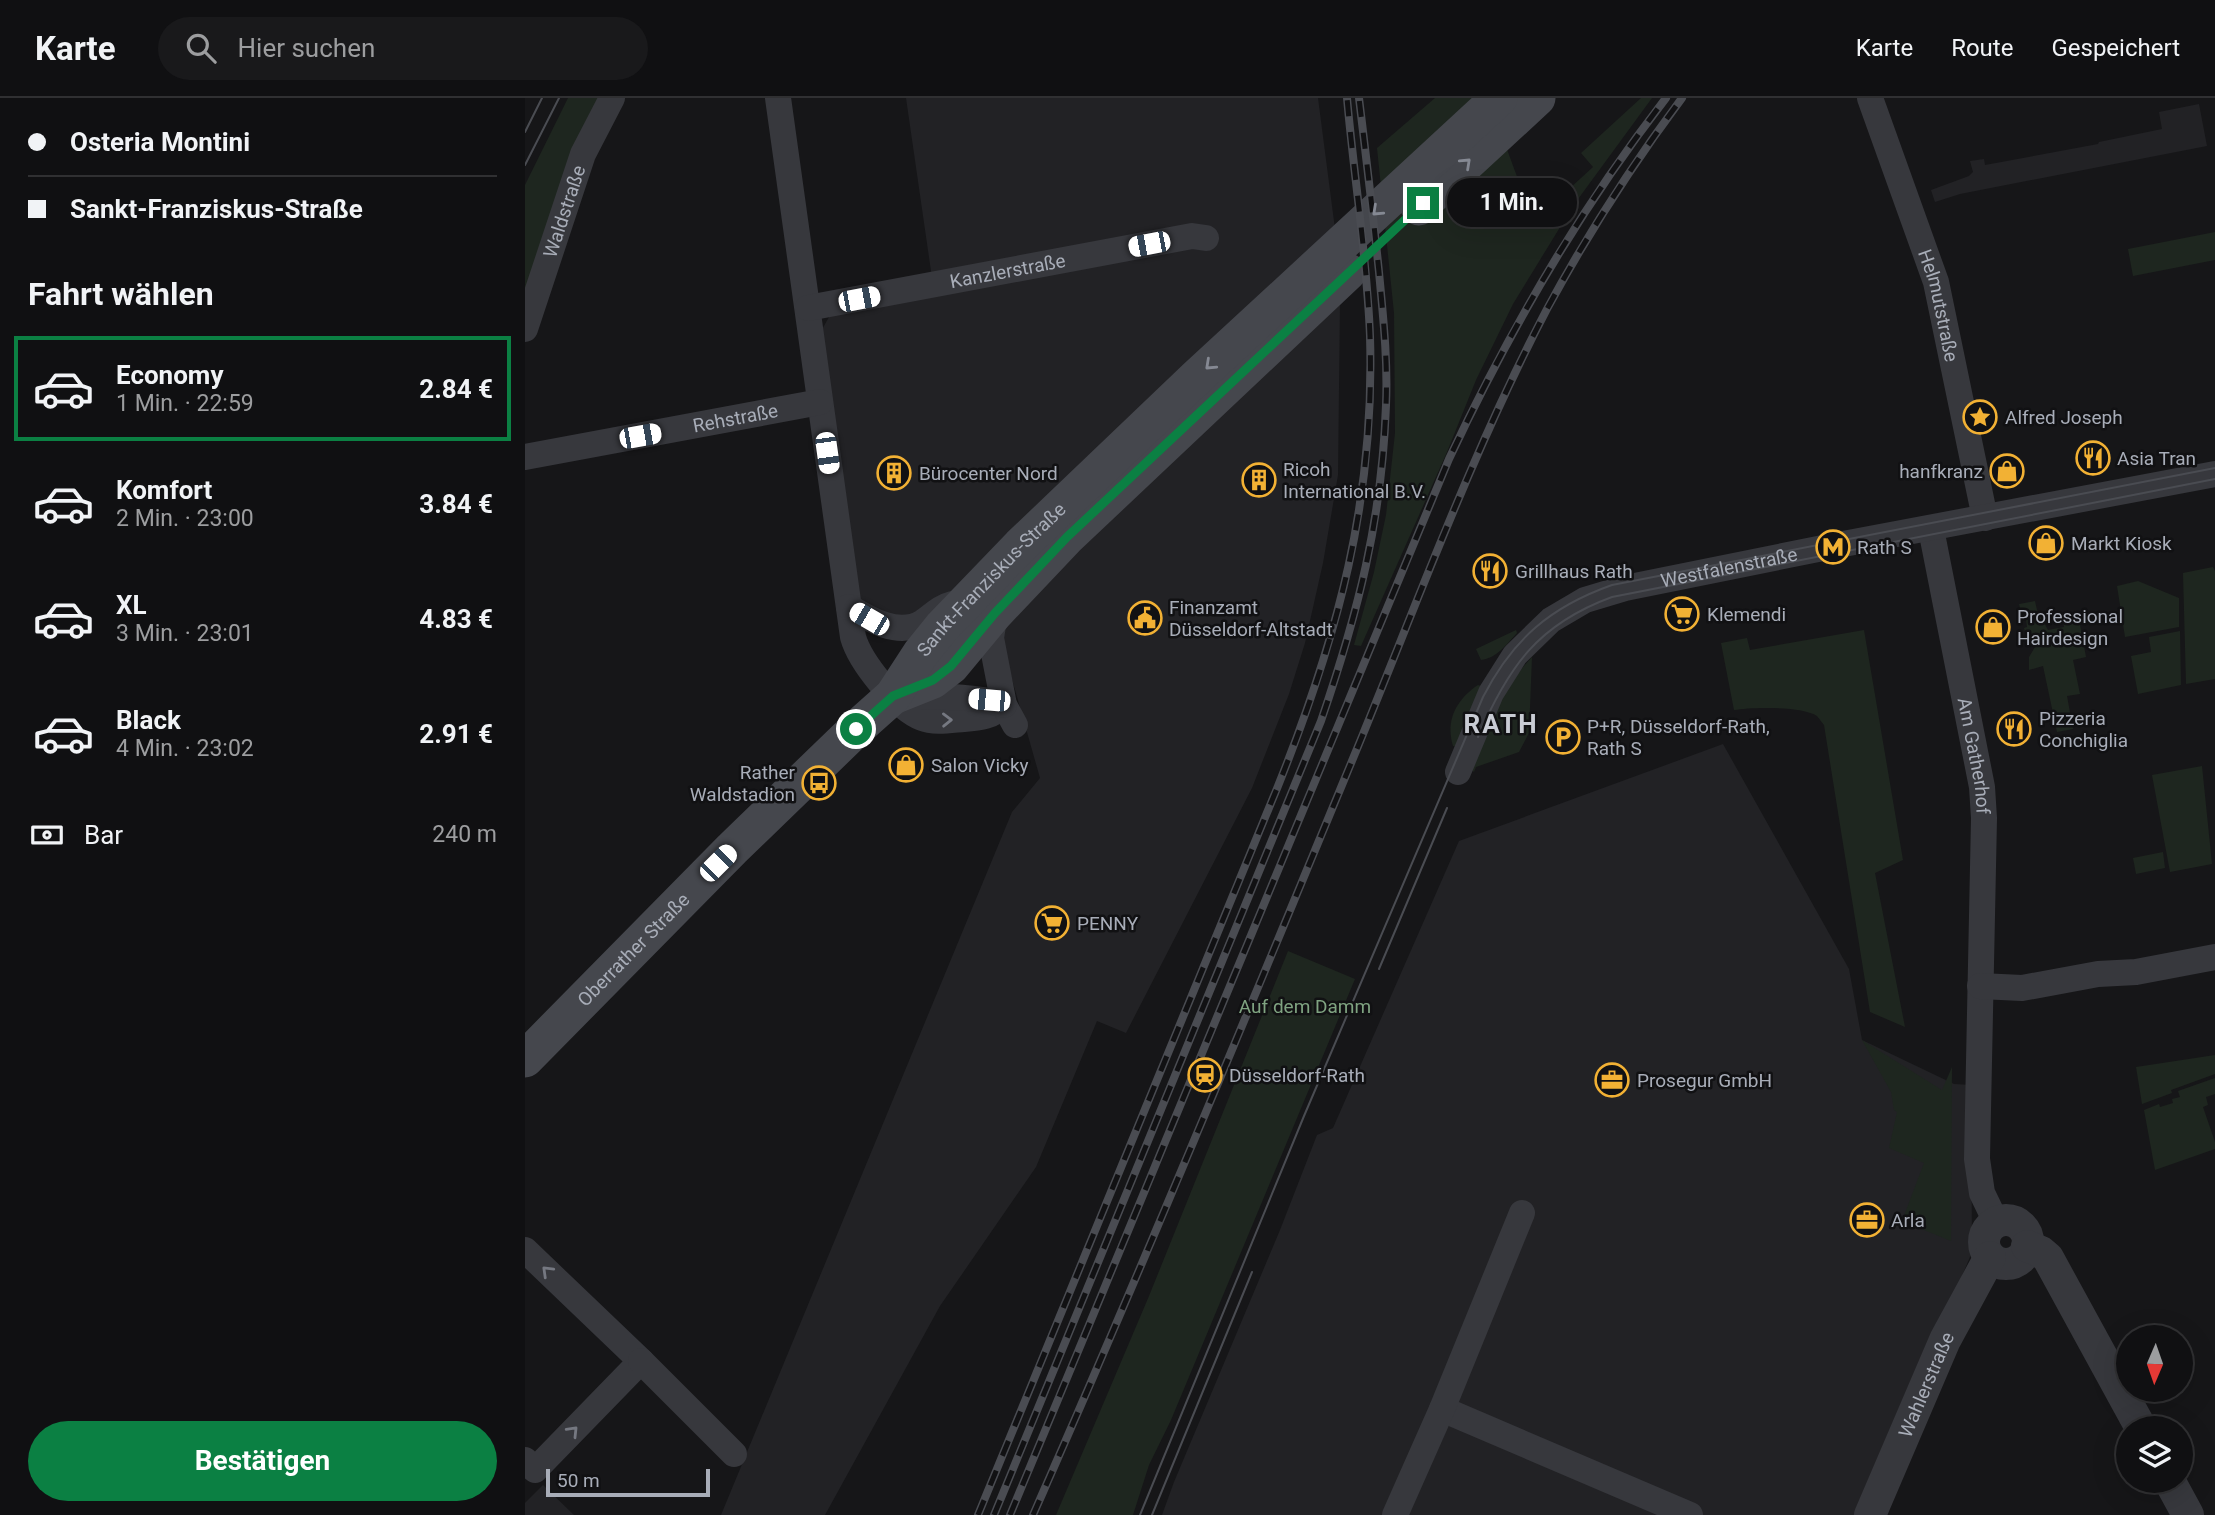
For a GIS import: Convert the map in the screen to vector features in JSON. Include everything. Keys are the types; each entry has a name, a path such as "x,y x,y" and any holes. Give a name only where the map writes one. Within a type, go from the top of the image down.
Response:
{"main road":[{"name":"Sankt-Franziskus-Straße","path":"1121,467 1499,98"},
{"name":"Sankt-Franziskus-Straße","path":"893,696 921,653 981,607 1020,546 1121,467 1537,98"},
{"name":"Oberrather Straße","path":"525,1059 732,849 893,696"}],"street":[{"name":"Waldstraße","path":"525,329 583,154 612,98"},
{"path":"778,98 849,607 856,649 893,696 989,700 1009,715 981,607 943,607 906,629 869,619 849,607"},
{"name":"Helmutstraße","path":"1870,98 1936,282 1985,518"},
{"name":"Kanzlerstraße","path":"808,308 1192,236 1206,238"},
{"name":"Rehstraße","path":"525,457 820,402"},
{"name":"Westfalenstraße","path":"1458,772 1491,693 1515,655 1551,620 1585,600 1635,586 2215,474"},
{"name":"Am Gatherhof","path":"1931,528 1982,787 1985,818 1977,1159 1982,1193 1996,1222"},
{"path":"1980,986 2022,988 2098,974 2136,972 2215,957"},
{"path":"1395,1515 1442,1409 1522,1213"},
{"path":"2010,1221 2022,1227 2028,1240 2027,1247 2025,1253 2015,1262 2002,1263 1990,1257 1984,1245 1986,1231 1996,1222 2010,1221"},
{"path":"2027,1247 2048,1258 2134,1416"},
{"path":"525,1250 734,1454"},
{"name":"Wahlerstraße","path":"1870,1515 1945,1340 1990,1257"},
{"path":"528,1470 641,1361"},
{"path":"1442,1409 1690,1515"},
{"path":"2176,1493 2188,1515"}],"shaded area":[{"path":"906,98 1318,98 1335,229 933,615 895,625 861,608 820,333 833,310 932,278"},
{"path":"2199,104 2207,146 1960,194 1935,202 1931,190 1969,176 1973,172 1970,161 1984,159 1985,165 2162,129 2159,112"},
{"path":"1340,302 1338,475 1323,563 1305,643 1289,694 1252,788 1126,1033 1097,1021 1036,1167 940,1306 825,1515 721,1515 1012,812 1040,778 1002,644 1008,618"},
{"path":"1723,744 1849,969 1862,1040 1954,1084 1971,1085 1972,1252 1862,1515 1162,1515 1317,1135 1333,1128 1459,841"},
{"path":"543,1485 574,1515 525,1515 525,1503"}],"green space":[{"path":"568,98 608,98 525,315 525,185"},
{"path":"1435,98 1518,98 1505,144 1519,182 1545,211 1593,167 1581,153 1641,98 1652,98 1573,206 1513,304 1476,380 1361,646 1354,645 1386,515 1395,433 1394,313 1377,148"},
{"path":"2215,232 2215,260 2133,276 2128,249"},
{"path":"2213,567 2215,679 2186,684 2183,573"},
{"path":"2138,581 2179,598 2179,627 2125,637 2117,586"},
{"path":"2035,601 2048,630 2064,627 2063,622 2079,619 2086,657 2073,660 2080,694 2067,696 2073,729 2057,732 2043,666 2029,670 2029,657 2035,647 2028,643 2024,628 2027,627 2025,612 2021,612 2019,604"},
{"path":"1516,630 1517,633 1501,650 1492,657 1481,660 1476,649"},
{"path":"1864,630 1903,860 1875,873 1905,1027 1870,1012 1824,725 1817,716 1801,710 1734,710 1721,643 1747,638 1750,650"},
{"path":"2180,631 2181,685 2138,694 2131,656 2151,652 2149,637"},
{"path":"1532,657 1529,733 1519,752 1476,767 1474,772 1470,768 1496,710 1512,682"},
{"path":"1478,685 1481,686 1456,746 1453,746 1451,727 1455,711 1464,697"},
{"path":"2202,766 2212,864 2170,872 2152,775"},
{"path":"2163,852 2165,868 2136,874 2133,858"},
{"name":"Auf dem Damm","path":"1288,951 1355,979 1171,1420 1149,1465 1133,1515 1056,1515 1149,1296"},
{"path":"1862,1040 1942,1090 1952,1067 1951,1241 1902,1221 1924,1163 1889,1148 1897,1112 1894,1110 1891,1092"},
{"path":"2215,1055 2215,1074 2142,1104 2136,1067"},
{"path":"2215,1078 2215,1094 2206,1097 2208,1105 2203,1107 2215,1149 2155,1170 2144,1110 2159,1104 2160,1107 2173,1103 2172,1099 2180,1097 2178,1091"}],"tram line":[{"path":"525,132 542,98"},
{"path":"525,165 559,98"},
{"path":"1140,1515 1304,1116 1483,697 1507,658 1535,628 1570,604 1612,585 2215,468"},
{"path":"1478,737 1501,689 1528,651 1564,620 1612,597 2215,479"},
{"path":"1379,969 1447,808"},
{"path":"1152,1515 1252,1272"}],"railway":[{"path":"978,1515 1278,786 1335,621 1359,511 1370,396 1368,306 1347,98"},
{"path":"994,1515 1321,721 1357,604 1379,488 1384,447 1386,388 1379,272 1359,98"},
{"path":"1010,1515 1449,459 1496,364 1547,272 1634,140 1666,98"},
{"path":"1033,1515 1196,1136 1494,418 1547,309 1578,254 1645,149 1682,98"}],"place":[{"name":"Alfred Joseph","path":"1980,417"},
{"name":"Asia Tran","path":"2093,458"},
{"name":"hanfkranz","path":"2007,471"},
{"name":"Bürocenter Nord","path":"894,473"},
{"name":"Ricoh International B.V.","path":"1259,480"},
{"name":"Markt Kiosk","path":"2046,543"},
{"name":"Rath S","path":"1833,547"},
{"name":"Grillhaus Rath","path":"1490,571"},
{"name":"Klemendi","path":"1682,614"},
{"name":"Finanzamt Düsseldorf-Altstadt","path":"1145,618"},
{"name":"Professional Hairdesign","path":"1993,627"},
{"name":"Pizzeria Conchiglia","path":"2014,729"},
{"name":"P+R, Düsseldorf-Rath, Rath S","path":"1563,737"},
{"name":"Salon Vicky","path":"906,765"},
{"name":"Rather Waldstadion","path":"819,783"},
{"name":"PENNY","path":"1052,923"},
{"name":"Düsseldorf-Rath","path":"1205,1075"},
{"name":"Prosegur GmbH","path":"1612,1080"},
{"name":"Arla","path":"1867,1220"}],"district":[{"name":"RATH","path":"1501,724"}],"route":[{"path":"856,729 893,696 933,680 951,666 1023,583 1129,476 1423,203"}]}
